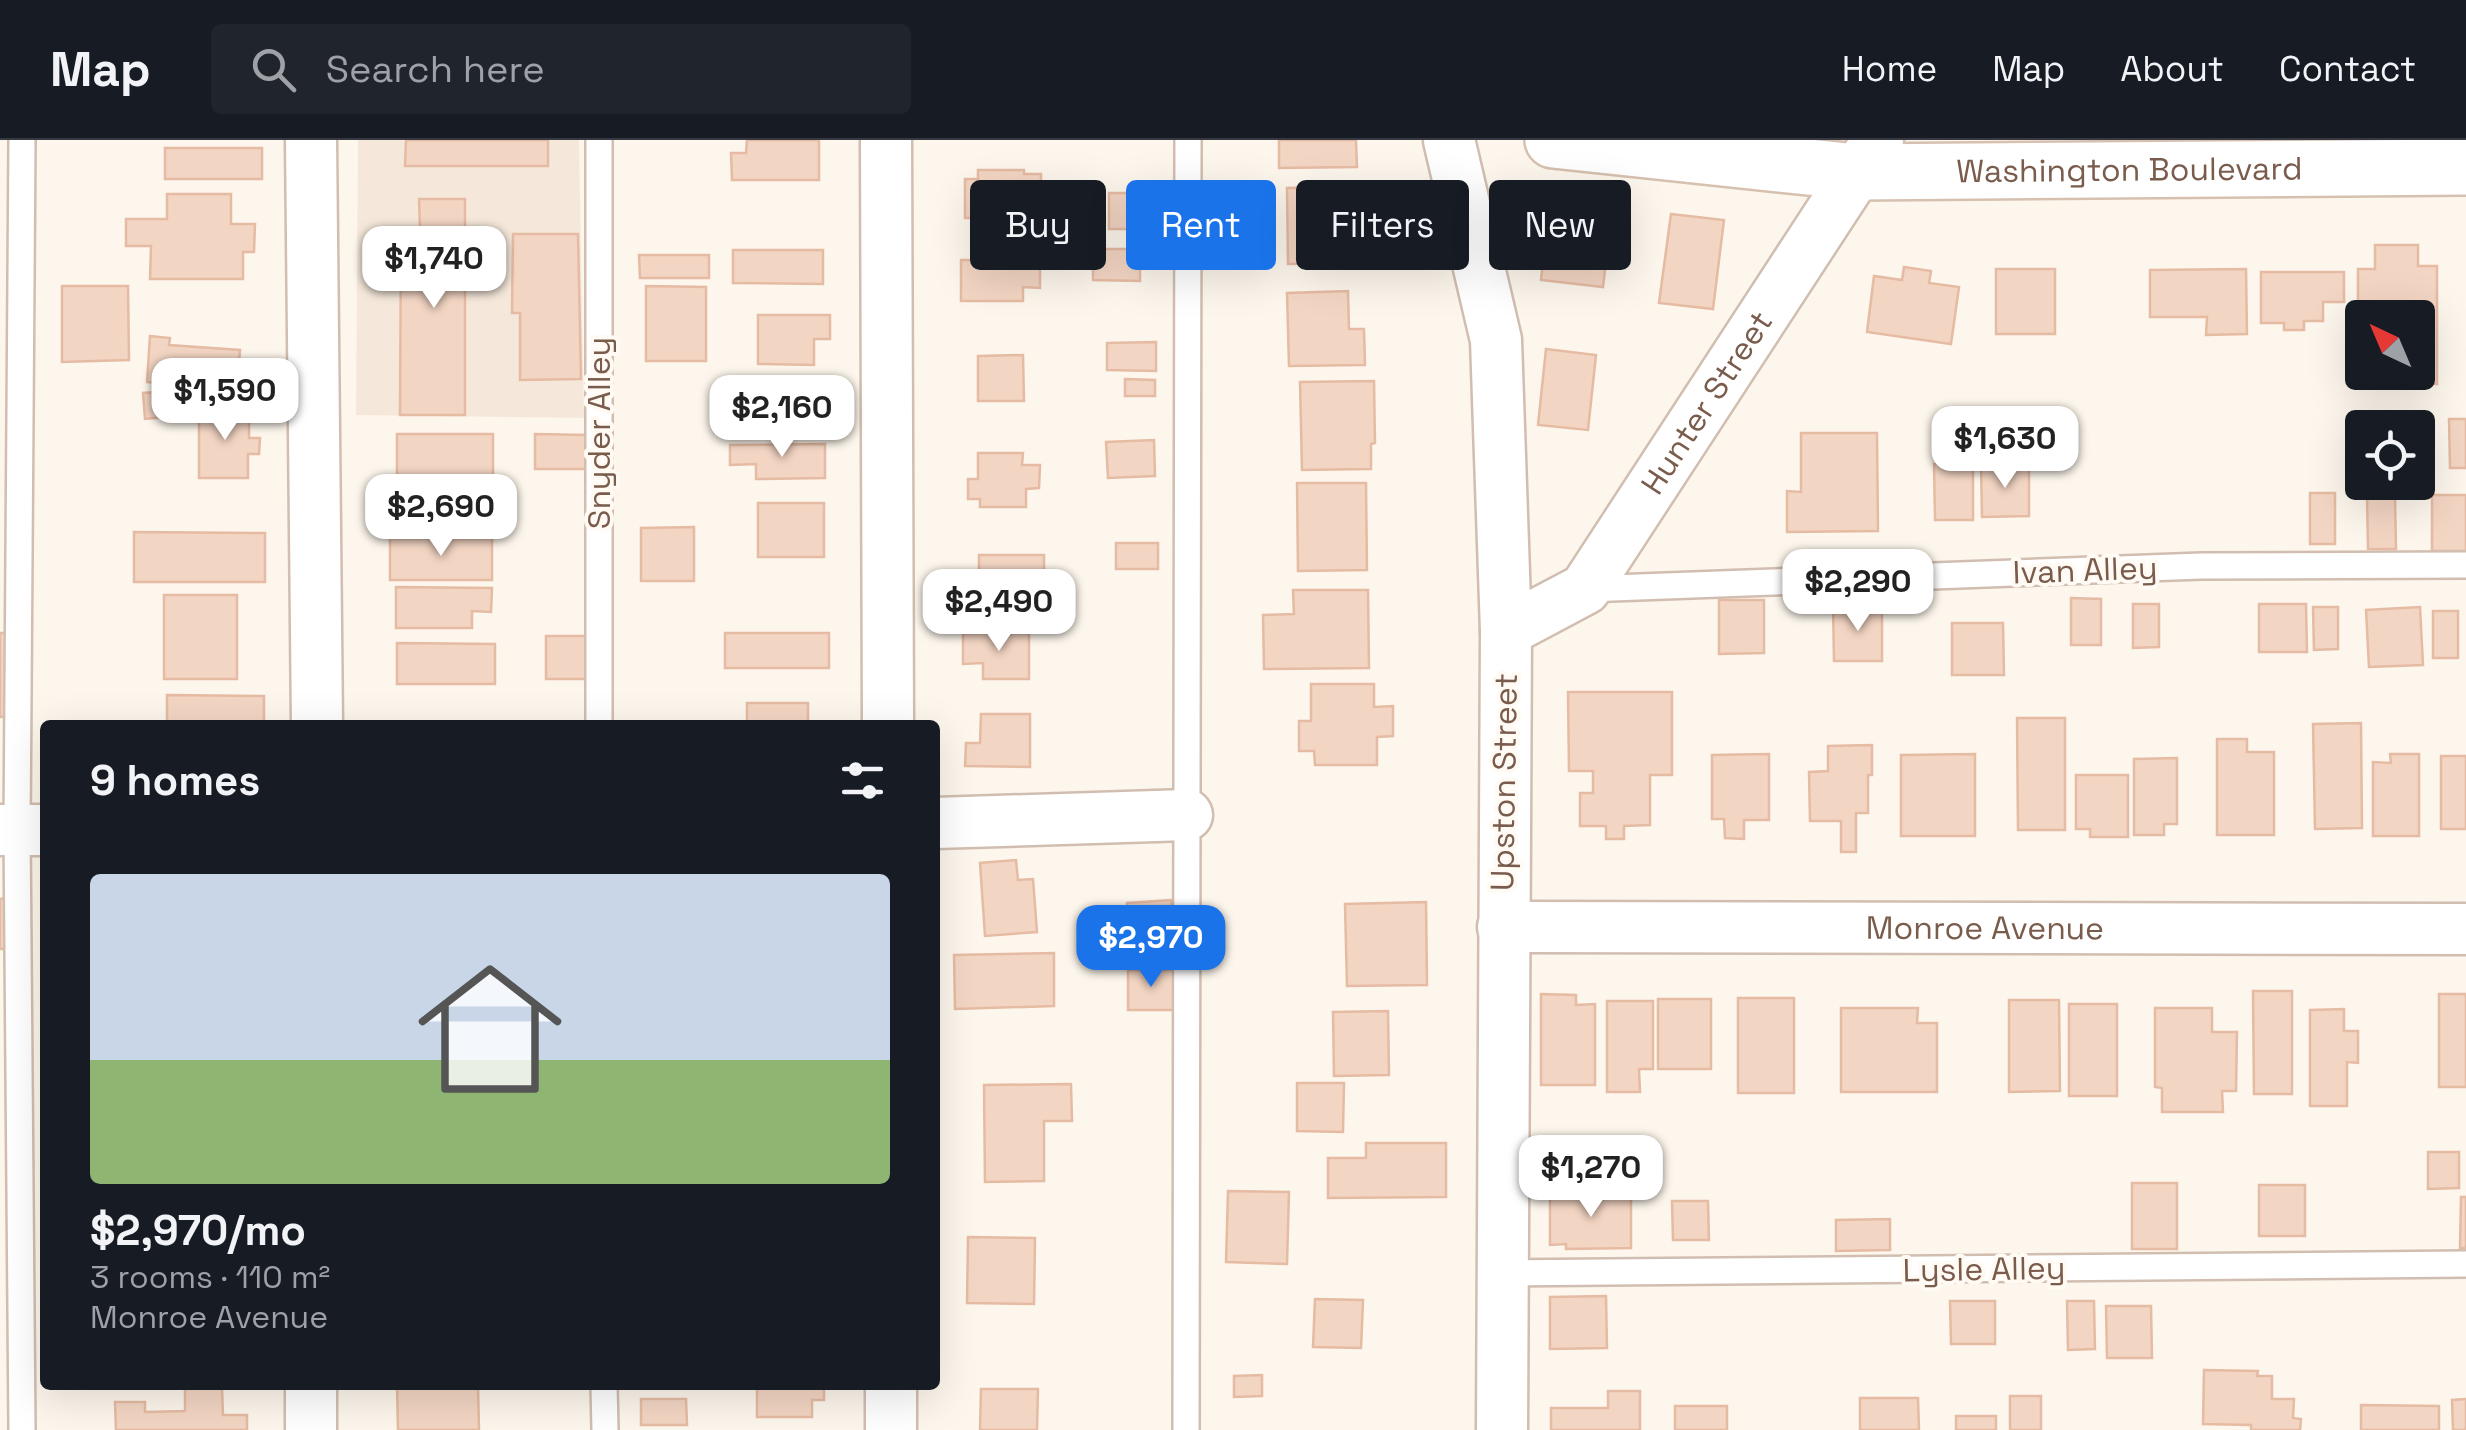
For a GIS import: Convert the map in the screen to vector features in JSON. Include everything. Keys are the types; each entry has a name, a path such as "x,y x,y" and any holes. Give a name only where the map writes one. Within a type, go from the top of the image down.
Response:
{"street":[{"path":"311,140 318,720"},
{"path":"886,140 888,720"},
{"name":"Upston Street","path":"1449,140 1496,340 1506,631 1502,1430"},
{"name":"Washington Boulevard","path":"1553,140 1867,156 2466,167"},
{"name":"Hunter Street","path":"1506,631 1584,589 1867,156"},
{"path":"940,822 1187,816"},
{"name":"Monroe Avenue","path":"1503,928 2466,929"},
{"path":"311,1390 311,1430"},
{"path":"891,1390 891,1430"}],"lane":[{"path":"22,140 22,1430"},
{"name":"Snyder Alley","path":"599,140 599,720"},
{"path":"1186,1430 1188,140"},
{"name":"Ivan Alley","path":"1584,589 2201,566 2466,565"},
{"name":"Lysle Alley","path":"1502,1273 2466,1264"},
{"path":"604,1390 605,1430"}],"shaded area":[{"path":"358,140 579,140 584,418 356,415"}],"building":[{"path":"406,140 548,140 548,166 405,166"},
{"path":"747,140 819,140 819,180 732,180 731,153 746,153"},
{"path":"1279,140 1356,140 1357,167 1279,168"},
{"path":"165,148 262,148 262,179 165,179"},
{"path":"978,170 1041,174 1041,180 970,180 970,218 965,218 965,179 978,179"},
{"path":"1287,188 1296,188 1296,264 1288,264"},
{"path":"1109,193 1126,193 1126,229 1109,229"},
{"path":"167,194 231,194 231,224 255,224 254,252 243,252 243,279 150,279 151,246 126,246 126,219 167,219"},
{"path":"419,199 465,199 465,415 400,415 401,229 420,229"},
{"path":"1671,214 1724,220 1713,309 1659,303"},
{"path":"513,234 578,234 581,379 520,380 520,313 512,313"},
{"path":"2375,245 2418,245 2418,266 2437,266 2437,384 2435,300 2358,300 2358,269 2375,269"},
{"path":"1106,249 1126,249 1126,270 1140,270 1140,281 1093,280 1093,270 1106,270"},
{"path":"733,250 823,250 823,284 733,283"},
{"path":"639,255 709,255 709,278 640,278"},
{"path":"961,260 970,260 970,270 1040,270 1040,288 1023,287 1023,301 961,301"},
{"path":"1904,267 1931,271 1929,283 1959,287 1951,344 1867,332 1874,276 1902,280"},
{"path":"1996,269 2055,269 2055,334 1996,334"},
{"path":"2246,269 2247,334 2206,335 2207,317 2150,317 2150,270"},
{"path":"1542,270 1605,270 1603,287 1541,280"},
{"path":"2261,272 2344,272 2344,302 2323,302 2323,321 2304,321 2304,330 2284,330 2284,323 2261,323"},
{"path":"62,286 128,286 129,360 62,362"},
{"path":"646,286 706,287 706,361 646,361"},
{"path":"1348,291 1349,329 1364,329 1365,365 1289,366 1287,293"},
{"path":"758,315 830,315 830,339 814,339 814,365 758,364"},
{"path":"150,336 170,338 169,345 240,350 237,389 147,382"},
{"path":"1156,342 1156,371 1107,370 1107,343"},
{"path":"1546,349 1596,355 1588,430 1538,425"},
{"path":"1023,355 1024,401 978,401 978,356"},
{"path":"1125,379 1155,380 1155,396 1125,396"},
{"path":"1374,381 1375,443 1371,444 1371,469 1302,470 1300,382"},
{"path":"185,390 187,415 145,419 143,393"},
{"path":"211,401 235,401 235,416 249,416 249,438 260,438 259,454 248,454 248,478 199,478 199,417 211,416"},
{"path":"2449,419 2466,419 2466,468 2450,468"},
{"path":"1801,433 1877,433 1878,531 1787,532 1787,491 1801,492"},
{"path":"397,434 493,434 493,477 397,477"},
{"path":"535,434 588,435 588,469 535,469"},
{"path":"1154,440 1155,476 1108,478 1106,442"},
{"path":"825,444 825,478 756,479 756,464 730,465 730,445"},
{"path":"978,453 1023,453 1022,465 1040,465 1039,488 1026,489 1026,507 980,507 980,499 968,499 968,479 978,479"},
{"path":"1934,464 1973,464 1973,520 1935,520"},
{"path":"1981,466 2029,467 2029,516 1982,517"},
{"path":"1297,483 1366,483 1367,570 1298,571"},
{"path":"394,484 492,484 493,530 393,530"},
{"path":"2310,493 2335,493 2335,544 2310,544"},
{"path":"2435,495 2466,495 2466,551 2432,551"},
{"path":"2367,500 2395,500 2396,549 2368,549"},
{"path":"758,503 824,503 824,557 758,557"},
{"path":"694,527 694,581 641,581 641,528"},
{"path":"134,532 265,533 265,582 134,582"},
{"path":"390,538 492,538 492,580 390,580"},
{"path":"1116,543 1158,543 1158,569 1116,569"},
{"path":"979,555 1044,555 1044,605 979,604"},
{"path":"396,587 492,588 491,612 472,611 472,628 396,628"},
{"path":"1293,590 1368,590 1369,668 1264,669 1263,615 1294,614"},
{"path":"164,595 237,595 237,679 164,679"},
{"path":"2071,598 2101,599 2101,645 2071,645"},
{"path":"1719,600 1764,600 1764,653 1719,654"},
{"path":"2133,604 2159,604 2159,647 2133,648"},
{"path":"2259,604 2306,604 2307,652 2259,652"},
{"path":"1833,607 1882,607 1882,661 1834,661"},
{"path":"2313,607 2338,607 2338,649 2314,650"},
{"path":"2420,607 2423,665 2369,667 2366,610"},
{"path":"2433,611 2458,611 2458,658 2433,658"},
{"path":"1952,623 2003,623 2004,675 1952,675"},
{"path":"0,633 12,633 12,717 0,717"},
{"path":"725,633 829,633 829,668 725,668"},
{"path":"963,633 1029,633 1029,679 983,679 983,663 963,664"},
{"path":"546,636 590,636 590,679 546,679"},
{"path":"397,643 495,644 495,684 397,684"},
{"path":"1311,684 1374,684 1374,707 1393,706 1393,736 1377,737 1377,765 1315,765 1314,751 1299,751 1299,721 1311,721"},
{"path":"1568,692 1672,692 1672,775 1650,775 1650,825 1624,826 1624,839 1606,839 1606,826 1580,826 1580,793 1593,793 1593,771 1569,771"},
{"path":"167,695 264,696 264,720 167,720"},
{"path":"747,703 808,703 808,720 747,720"},
{"path":"981,714 1030,714 1030,767 965,766 966,743 980,743"},
{"path":"2017,718 2065,718 2065,830 2018,830"},
{"path":"2361,723 2362,828 2315,829 2313,724"},
{"path":"2217,739 2247,739 2247,752 2274,752 2274,835 2217,835"},
{"path":"1872,745 1868,813 1856,813 1856,852 1841,852 1841,821 1810,821 1809,772 1828,771 1828,746"},
{"path":"1769,754 1769,820 1744,820 1744,839 1725,838 1724,819 1712,819 1712,755"},
{"path":"1975,754 1975,836 1901,836 1901,755"},
{"path":"2390,754 2419,754 2419,836 2373,836 2373,762 2391,763"},
{"path":"2441,756 2466,756 2466,829 2441,829"},
{"path":"2177,758 2177,824 2164,824 2164,835 2134,835 2134,759"},
{"path":"2076,775 2128,775 2128,837 2090,837 2090,829 2076,829"},
{"path":"1016,860 1018,880 1033,879 1037,932 985,936 980,863"},
{"path":"7,898 9,949 0,949 0,899"},
{"path":"1171,900 1174,949 1130,952 1127,903"},
{"path":"1426,902 1427,985 1347,986 1345,904"},
{"path":"1054,953 1054,1006 955,1009 954,955"},
{"path":"1128,970 1174,970 1174,1010 1128,1010"},
{"path":"2253,991 2292,991 2292,1094 2254,1094"},
{"path":"1541,994 1576,995 1576,1005 1595,1004 1595,1085 1541,1085"},
{"path":"2439,994 2466,994 2466,1087 2439,1087"},
{"path":"1738,998 1794,998 1794,1093 1738,1093"},
{"path":"1658,999 1711,999 1711,1069 1658,1069"},
{"path":"2009,1000 2059,1000 2060,1091 2009,1092"},
{"path":"1607,1001 1653,1001 1653,1069 1639,1069 1640,1092 1607,1092"},
{"path":"2069,1004 2117,1004 2117,1096 2069,1096"},
{"path":"1841,1008 1918,1008 1917,1023 1937,1023 1937,1092 1841,1092"},
{"path":"2155,1008 2212,1008 2212,1032 2237,1032 2236,1091 2222,1091 2223,1112 2162,1112 2162,1088 2155,1087"},
{"path":"2344,1009 2344,1031 2358,1031 2358,1063 2347,1062 2347,1106 2310,1106 2310,1010"},
{"path":"1388,1011 1389,1075 1334,1076 1333,1012"},
{"path":"1297,1083 1344,1083 1343,1132 1297,1131"},
{"path":"1071,1084 1072,1121 1044,1121 1044,1181 985,1182 984,1085"},
{"path":"1366,1143 1446,1143 1446,1197 1328,1198 1328,1158 1366,1158"},
{"path":"2428,1152 2459,1152 2459,1188 2428,1189"},
{"path":"2132,1183 2177,1183 2177,1249 2132,1249"},
{"path":"2259,1185 2305,1185 2305,1236 2259,1236"},
{"path":"1228,1191 1289,1192 1287,1264 1226,1262"},
{"path":"1631,1192 1631,1248 1566,1249 1566,1244 1550,1245 1550,1193"},
{"path":"2461,1197 2466,1197 2466,1248 2460,1248"},
{"path":"1672,1201 1708,1201 1709,1240 1673,1240"},
{"path":"1890,1219 1890,1250 1836,1251 1836,1220"},
{"path":"968,1237 1035,1238 1034,1304 967,1303"},
{"path":"1606,1296 1607,1348 1550,1349 1550,1297"},
{"path":"1315,1299 1363,1300 1361,1348 1313,1347"},
{"path":"1950,1301 1995,1301 1995,1344 1951,1344"},
{"path":"2067,1301 2094,1301 2095,1349 2068,1350"},
{"path":"2106,1306 2151,1306 2152,1358 2107,1358"},
{"path":"2204,1370 2258,1371 2257,1376 2272,1376 2272,1399 2294,1399 2293,1418 2301,1419 2300,1430 2251,1430 2251,1425 2203,1424"},
{"path":"1262,1375 1262,1396 1234,1397 1234,1376"},
{"path":"981,1389 1038,1389 1037,1430 980,1430"},
{"path":"185,1390 222,1390 223,1415 247,1415 247,1430 116,1430 115,1402 145,1402 145,1412 185,1411"},
{"path":"397,1390 478,1390 479,1430 398,1430"},
{"path":"757,1390 824,1390 824,1400 812,1400 812,1417 757,1417"},
{"path":"1608,1391 1640,1391 1640,1430 1551,1430 1551,1408 1608,1408"},
{"path":"2010,1396 2041,1396 2041,1430 2010,1430"},
{"path":"1860,1398 1918,1398 1919,1430 1860,1430"},
{"path":"641,1399 686,1399 687,1425 641,1425"},
{"path":"2466,1399 2466,1430 2453,1430 2452,1400"},
{"path":"2361,1405 2439,1406 2439,1430 2361,1430"},
{"path":"1675,1406 1727,1406 1727,1430 1675,1430"},
{"path":"1956,1416 1996,1416 1996,1430 1956,1430"}]}
